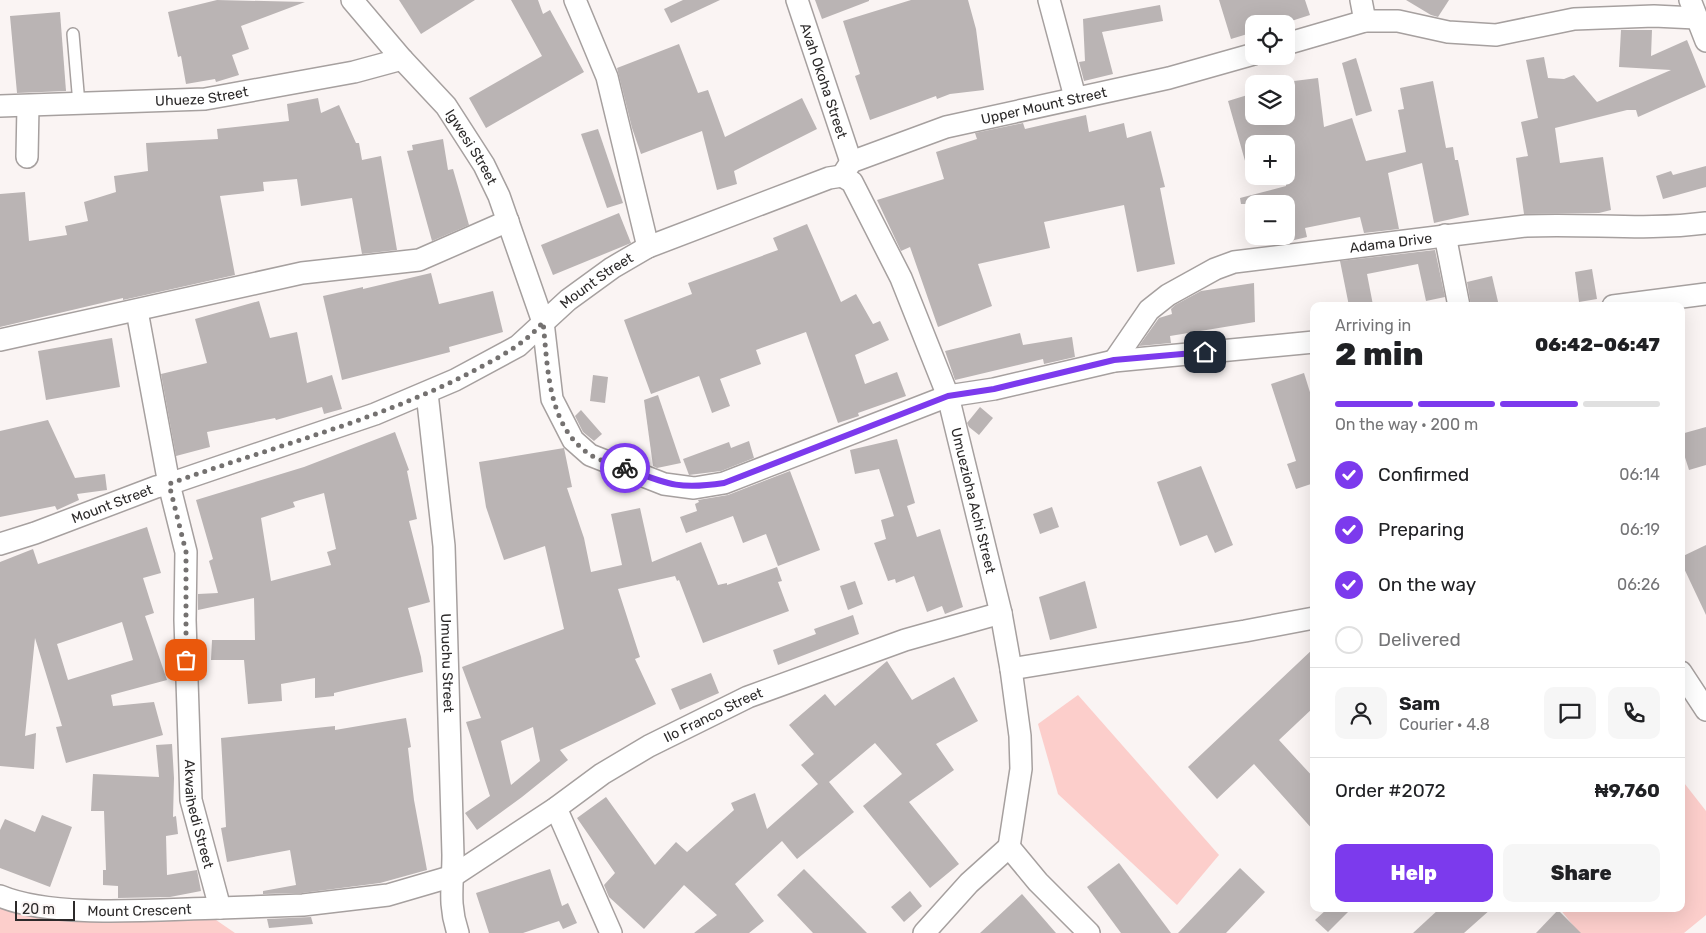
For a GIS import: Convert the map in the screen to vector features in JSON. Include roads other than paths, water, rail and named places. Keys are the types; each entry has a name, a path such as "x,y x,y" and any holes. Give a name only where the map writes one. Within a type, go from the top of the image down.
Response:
{"street":[{"name":"Igwesi Street","path":"352,0 402,59 446,106 475,149 499,196 543,322 552,399 574,440 590,455 664,484 694,488 724,483 948,396 994,389 1114,360 1310,342"},
{"path":"575,0 607,77 648,247"},
{"name":"Avah Okoha Street","path":"797,0 846,169"},
{"path":"1049,0 1075,97"},
{"path":"1295,40 1363,10 1398,21 1448,32 1496,35 1574,19 1654,16 1693,9 1706,41"},
{"name":"Upper Mount Street","path":"846,169 946,127 1075,97 1169,78 1245,57"},
{"name":"Uhueze Street","path":"0,106 205,99 354,72 402,59"},
{"path":"27,157 28,106"},
{"name":"Mount Street","path":"0,544 35,533 156,487 375,414 427,393 518,346 543,322 589,285 648,247 829,178 846,169"},
{"name":"Umuezioha Achi Street","path":"846,169 897,269 948,396 1000,613 1011,669 1020,736 1021,769 1009,847"},
{"path":"0,340 302,272 419,260 508,221"},
{"name":"Adama Drive","path":"1114,360 1149,310 1168,295 1215,269 1234,262 1445,235 1554,225 1673,227 1706,224"},
{"path":"1445,235 1458,302"},
{"path":"1644,302 1706,294"},
{"name":"Akwaihedi Street","path":"137,310 169,484 186,552 184,620 191,800 220,908"},
{"name":"Umuchu Street","path":"427,393 444,546 453,876 452,914 458,933"},
{"name":"Ilo Franco Street","path":"453,876 556,808 602,774 648,746 748,697 905,640 1000,613"},
{"path":"1011,669 1310,619"},
{"path":"1685,678 1706,710"},
{"path":"556,808 611,933"},
{"path":"924,933 969,884 1009,847 1038,882 1089,933"},
{"path":"220,908 303,906 388,895 453,876"},
{"name":"Mount Crescent","path":"0,896 40,906 86,910 220,908"}],"lane":[{"path":"73,34 80,104"}]}
